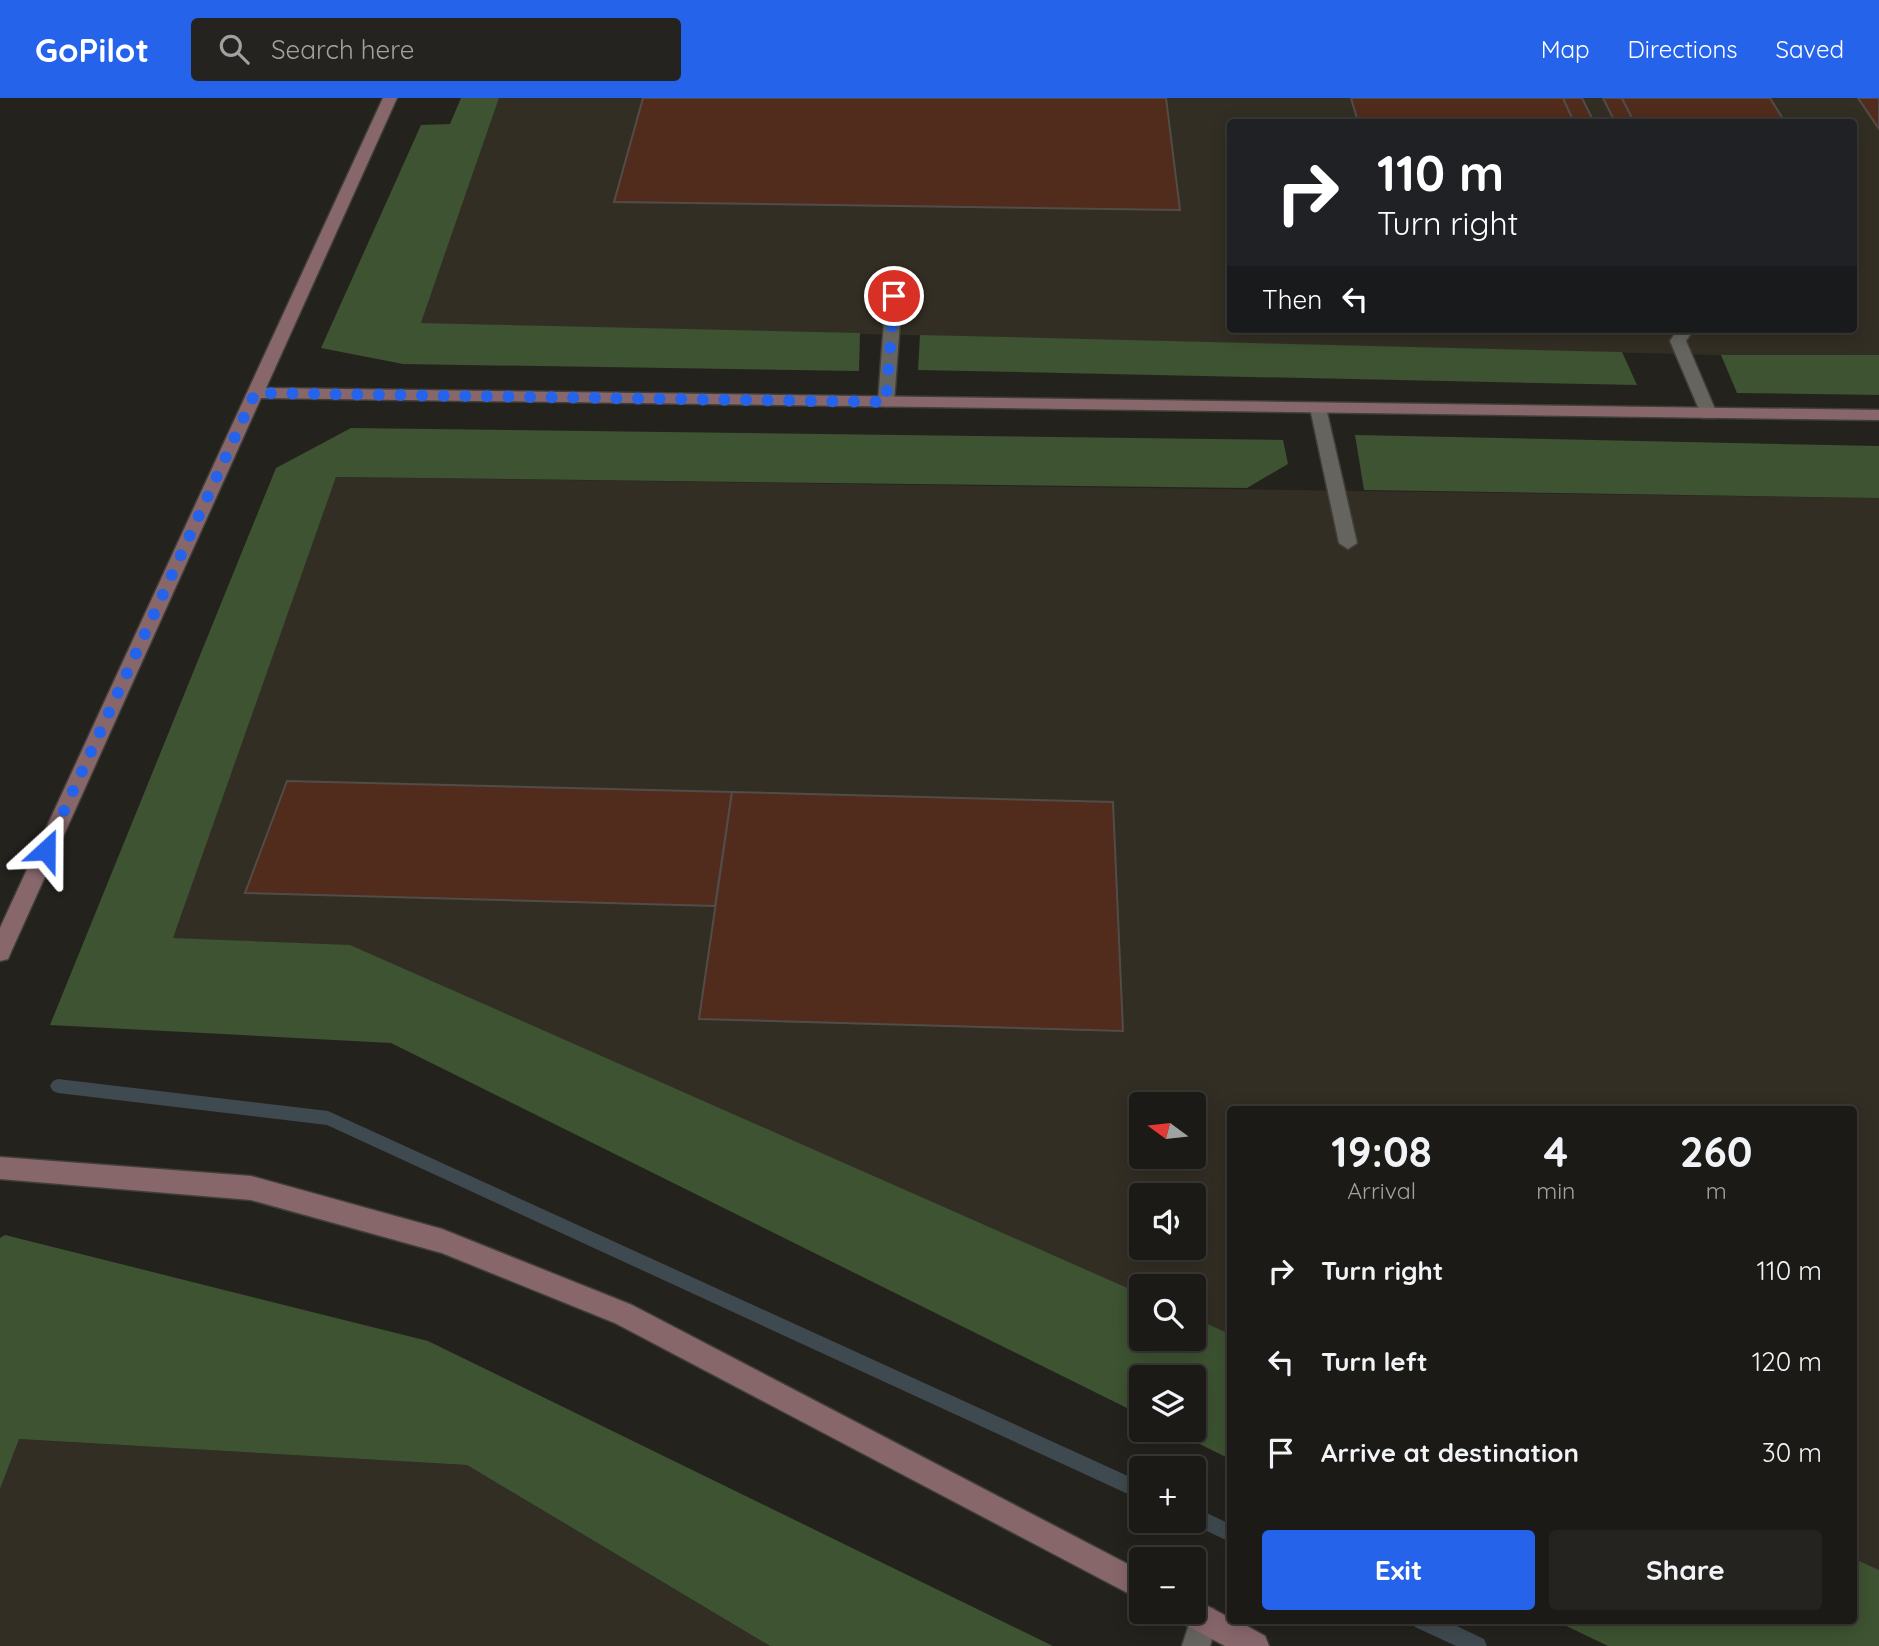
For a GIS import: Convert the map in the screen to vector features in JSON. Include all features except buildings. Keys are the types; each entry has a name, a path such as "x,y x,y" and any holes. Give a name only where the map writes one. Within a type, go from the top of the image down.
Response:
{"street":[{"path":"0,952 390,98"},
{"path":"255,393 1879,415"},
{"path":"0,1168 251,1188 442,1241 623,1314 1129,1580"},
{"path":"1197,1626 1255,1646"}],"lane":[{"path":"886,402 894,296"},
{"path":"1683,333 1678,341 1709,414"},
{"path":"1318,408 1348,543"}],"shaded area":[{"path":"499,98 1879,98 1879,355 1721,355 421,323"},
{"path":"336,477 1879,498 1879,1570 1857,1560 1857,1106 1227,1106 1227,1333 1206,1323 1206,1274 1129,1274 1129,1290 172,939"},
{"path":"18,1439 467,1465 770,1646 0,1646 0,1489"}],"green space":[{"path":"461,98 499,98 421,323 860,333 859,371 403,364 321,348 421,125 450,124"},
{"path":"920,335 1622,352 1637,385 918,370"},
{"path":"1721,355 1879,355 1879,395 1737,393"},
{"path":"351,428 1283,440 1288,464 1247,488 336,477 173,938 350,945 1129,1289 1129,1351 1206,1351 1206,1323 1227,1333 1227,1458 1195,1442 1206,1442 1206,1365 1129,1365 1129,1409 391,1043 50,1025 276,468"},
{"path":"1355,435 1879,446 1879,498 1364,490"},
{"path":"5,1235 428,1341 1053,1646 770,1646 467,1465 19,1439 0,1489 0,1238"},
{"path":"1857,1560 1879,1570 1879,1646 1608,1646 1562,1624 1857,1624"}],"waterway":[{"path":"58,1086 328,1118 1129,1485"},
{"path":"1206,1522 1227,1532"},
{"path":"1430,1624 1477,1646"}],"route":[{"path":"46,850 255,393 886,402 894,296"}]}
